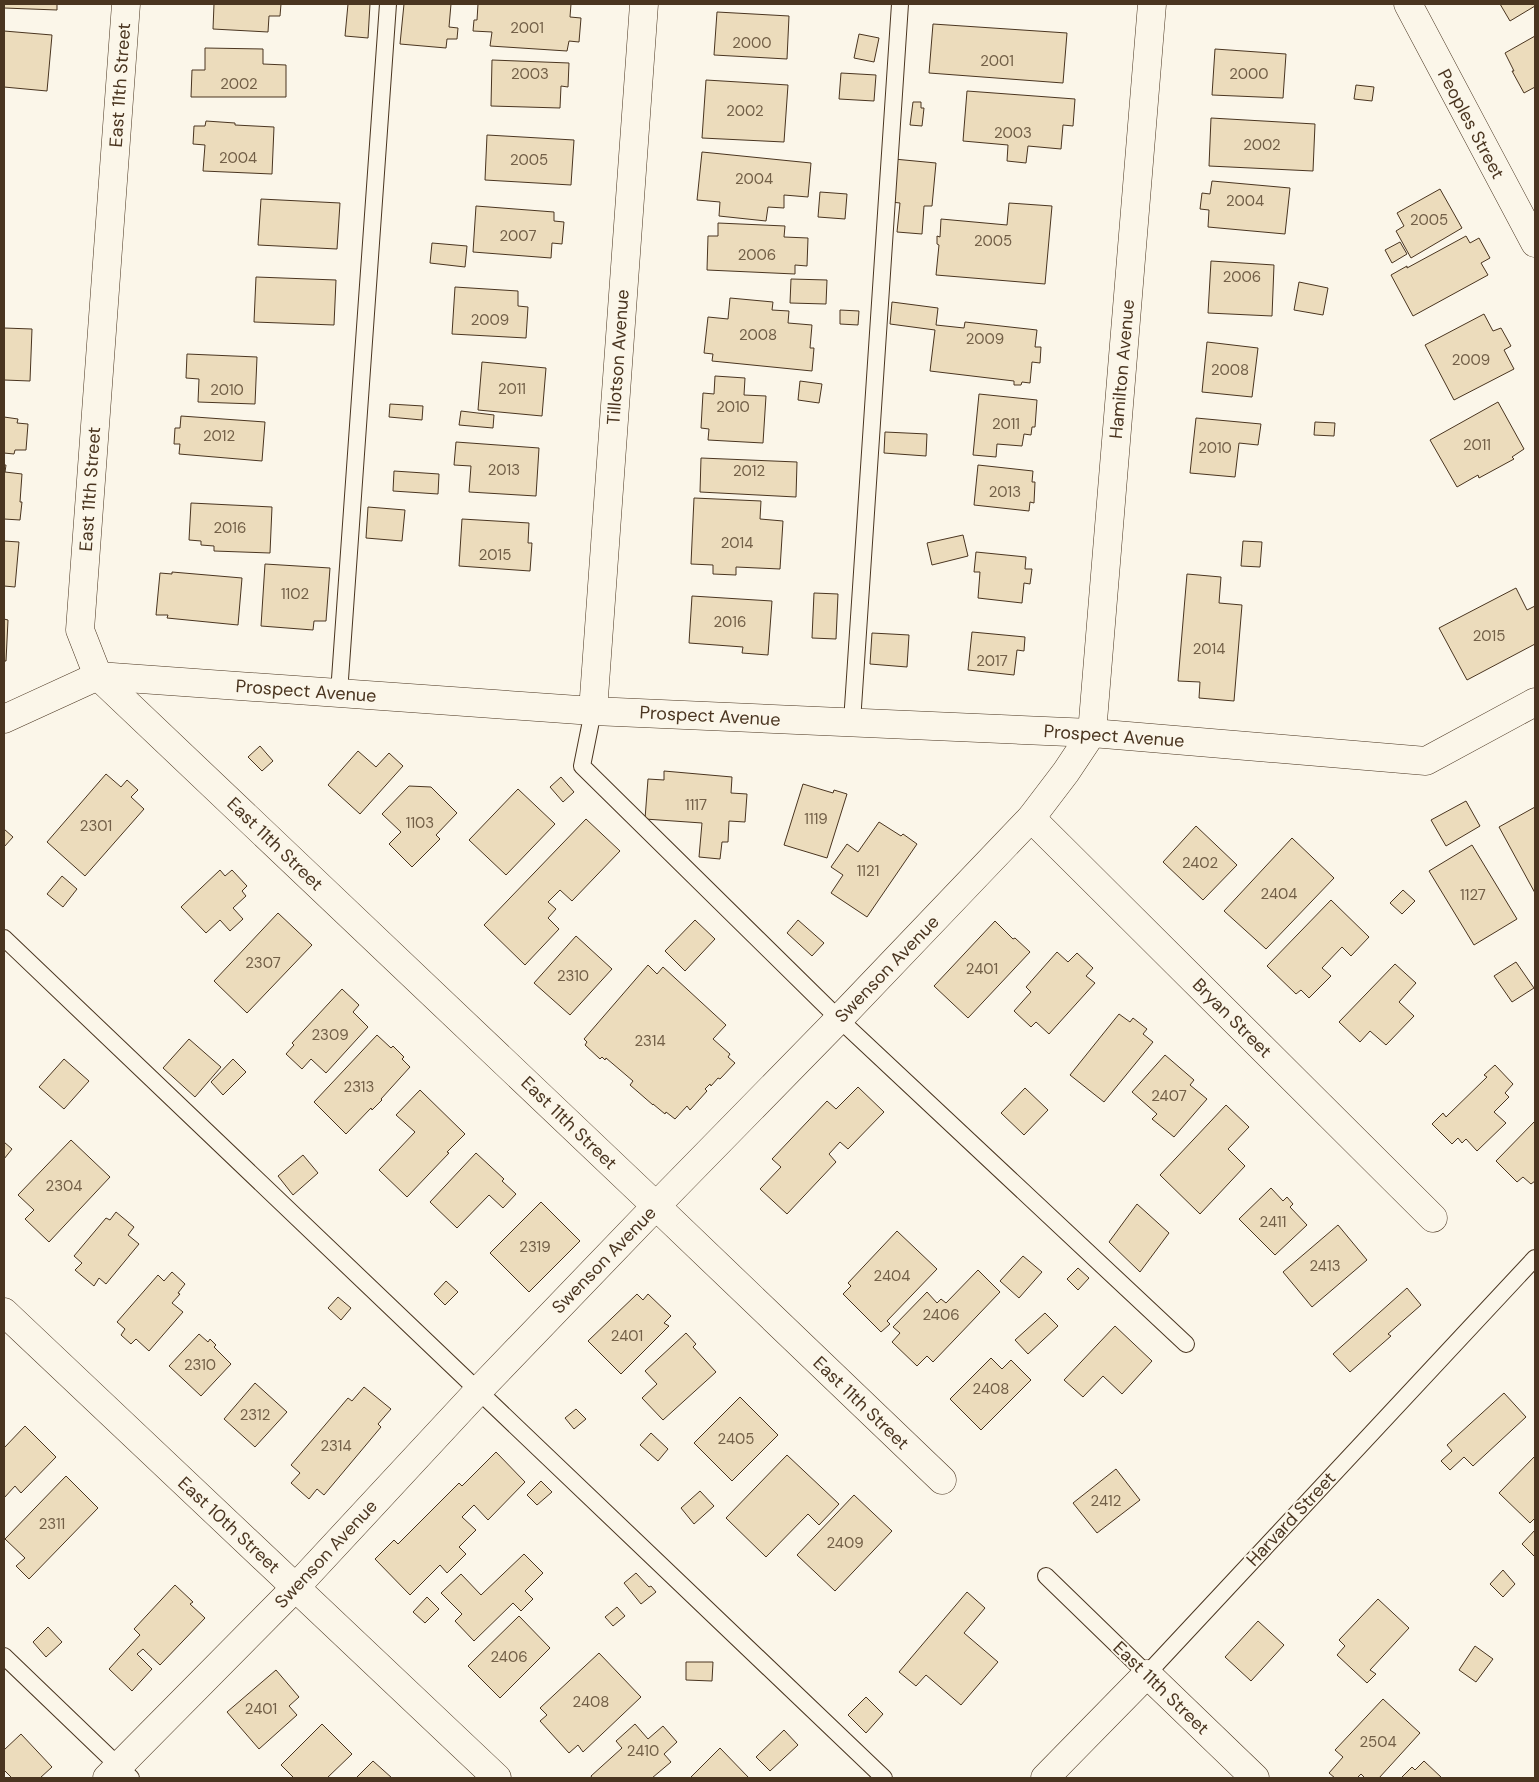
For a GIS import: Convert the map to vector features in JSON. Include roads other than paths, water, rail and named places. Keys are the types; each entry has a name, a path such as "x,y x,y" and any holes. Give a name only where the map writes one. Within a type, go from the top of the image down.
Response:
{"street":[{"name":"East 11th Street","path":"126,4 80,630 98,676 942,1480"},
{"name":"Tillotson Avenue","path":"593,710 644,4"},
{"name":"Hamilton Avenue","path":"1092,733 1152,4"},
{"name":"Peoples Street","path":"1408,4 1535,243"},
{"name":"Prospect Avenue","path":"4,719 98,676 593,710 1092,733 1426,761 1535,702"},
{"name":"Swenson Avenue","path":"119,1774 478,1391 1031,818 1066,772 1092,733"},
{"name":"Bryan Street","path":"1031,818 1433,1218"},
{"name":"East 10th Street","path":"4,1312 497,1778"},
{"name":"East 11th Street","path":"1147,1674 1255,1778"},
{"name":"Harvard Street","path":"1045,1778 1147,1674"}],"lane":[{"path":"339,693 388,4"},
{"path":"852,722 900,4"},
{"path":"593,710 582,766 839,1019 1186,1344"},
{"path":"4,938 884,1778"},
{"name":"Harvard Street","path":"1147,1674 1535,1258"},
{"name":"East 11th Street","path":"1046,1576 1147,1674"},
{"path":"4,1656 119,1774"}]}
